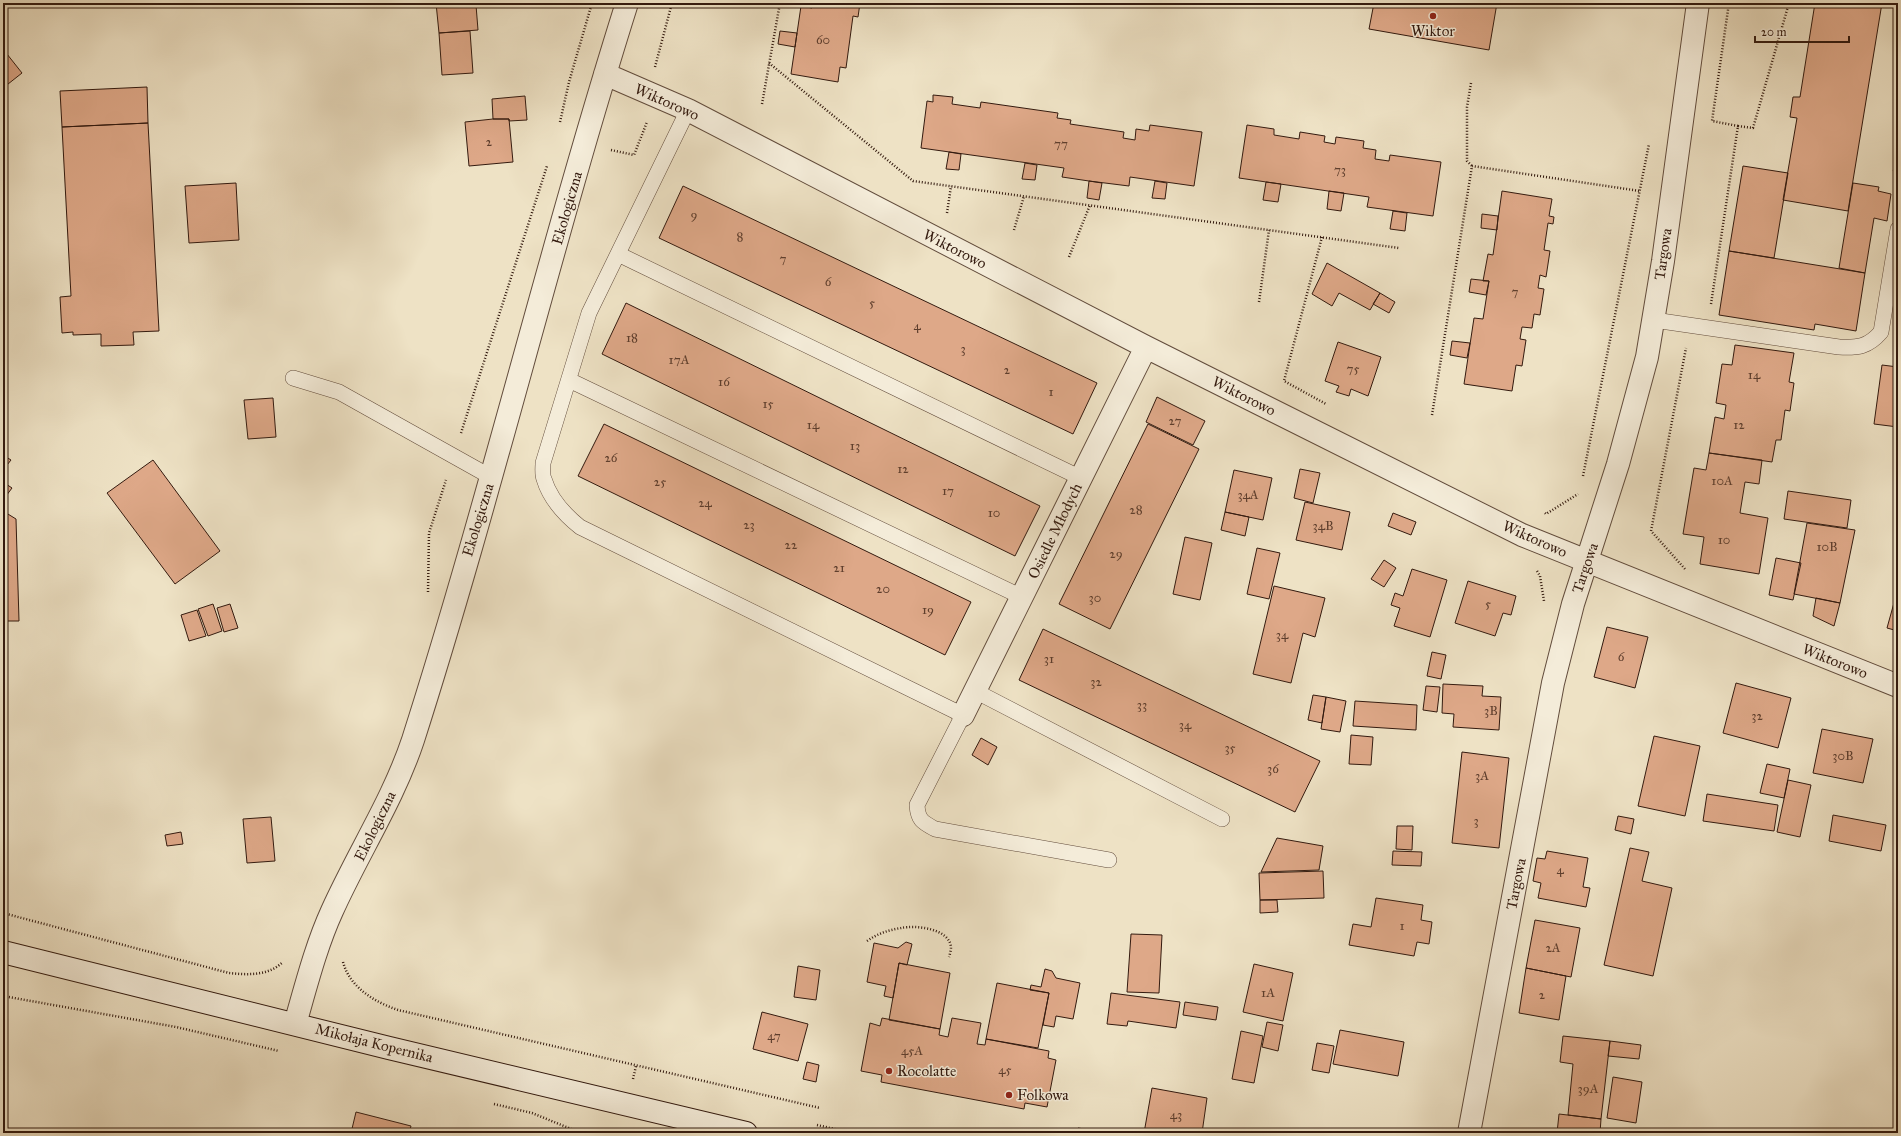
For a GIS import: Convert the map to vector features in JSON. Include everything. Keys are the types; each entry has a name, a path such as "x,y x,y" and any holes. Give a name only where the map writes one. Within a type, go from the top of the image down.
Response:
{"street":[{"name":"Ekologiczna","path":"295,1024 324,931 332,911 389,798 412,742 491,476 605,74 627,3"},
{"name":"Targowa","path":"1469,1133 1553,683 1573,604 1588,561 1634,408 1654,320 1698,3"},
{"name":"Wiktorowo","path":"605,74 688,110 1146,347 1522,535 1898,686"},
{"name":"Osiedle Młodych","path":"963,715 1146,347"},
{"name":"Mikołaja Kopernika","path":"3,952 746,1133"}],"lane":[{"path":"688,110 589,313 543,463 543,479 553,499 566,516 580,527 963,715 917,805 917,815 924,823 935,829 1109,860"},
{"path":"1654,320 1839,347 1855,348 1873,342 1881,332 1898,229"},
{"path":"618,254 1081,478"},
{"path":"293,378 339,392 491,476"},
{"path":"569,380 1022,597"},
{"path":"975,691 1222,819"}],"path":[{"path":"560,124 569,82 592,3"},
{"path":"609,149 634,155 657,97 655,69 672,3"},
{"path":"762,104 780,3"},
{"path":"1729,3 1712,122 1753,128 1789,3"},
{"path":"769,63 913,181 1399,248"},
{"path":"1471,83 1467,107 1467,161 1472,166 1640,191 1583,478"},
{"path":"1707,328 1738,126"},
{"path":"1894,171 1898,134"},
{"path":"428,595 429,533 549,160"},
{"path":"1432,415 1472,166"},
{"path":"1014,230 1024,196"},
{"path":"1069,257 1090,205"},
{"path":"1259,302 1269,230"},
{"path":"1322,237 1284,381 1333,408"},
{"path":"1689,573 1651,531 1690,326"},
{"path":"1539,510 1546,514 1580,493"},
{"path":"1532,565 1540,576 1544,608"},
{"path":"3,913 229,973 247,975 268,972 280,965 288,957"},
{"path":"867,942 884,932 903,927 922,928 941,934 948,940 951,948 949,957"},
{"path":"342,960 346,972 356,986 382,1004 398,1010 820,1108"},
{"path":"3,996 176,1027 283,1052"},
{"path":"493,1104 532,1113 581,1133"},
{"path":"817,1124 852,1133"}],"building":[{"path":"436,3 470,3 470,6 476,5 478,30 439,33"},
{"path":"508,3 531,3 508,5"},
{"path":"813,3 860,3 858,17 853,16 846,68 840,67 838,82 791,74 801,6 812,8"},
{"name":"Wiktor","path":"1374,3 1497,3 1489,50 1369,29"},
{"path":"1815,3 1882,3 1848,211 1783,200 1797,118 1790,117 1793,97 1800,97"},
{"path":"470,31 473,73 442,75 439,33"},
{"path":"780,31 797,33 795,47 778,44"},
{"path":"3,49 22,73 3,88"},
{"path":"147,87 148,123 62,127 60,91"},
{"path":"933,95 953,97 952,104 980,108 981,102 1058,113 1057,118 1071,120 1070,124 1124,132 1123,138 1135,140 1136,129 1149,131 1150,125 1202,132 1194,186 1130,177 1129,186 1089,181 1062,177 1064,168 921,148 927,101 933,102"},
{"path":"525,96 527,120 509,121 509,119 493,119 492,99"},
{"path":"509,119 513,162 469,166 465,122"},
{"path":"148,123 159,331 133,332 134,345 101,346 101,334 73,335 73,332 62,333 60,297 71,296 62,127"},
{"path":"1247,125 1274,129 1274,135 1299,139 1300,132 1325,136 1324,142 1335,144 1336,137 1364,141 1363,148 1376,150 1375,159 1389,161 1390,155 1441,162 1433,216 1367,207 1369,197 1239,178"},
{"path":"949,152 961,154 959,170 946,169"},
{"path":"1025,163 1037,165 1035,180 1022,179"},
{"path":"1743,166 1788,173 1774,258 1729,251"},
{"path":"1089,181 1102,183 1099,200 1087,198"},
{"path":"1155,181 1167,183 1165,199 1152,198"},
{"path":"1266,182 1281,184 1278,202 1263,200"},
{"path":"236,183 239,240 189,243 185,186"},
{"path":"1853,183 1879,187 1878,191 1891,194 1887,221 1874,218 1865,273 1839,268"},
{"path":"683,186 1097,383 1073,434 659,238"},
{"path":"1329,191 1344,193 1341,211 1327,209"},
{"path":"1502,191 1552,199 1549,216 1554,217 1553,224 1548,223 1544,250 1550,251 1546,277 1540,275 1538,288 1544,289 1540,315 1534,314 1532,328 1522,327 1520,339 1526,340 1522,366 1516,365 1512,391 1464,384 1474,318 1483,319 1489,281 1483,281 1488,254 1493,255"},
{"path":"1393,211 1407,213 1405,231 1390,229"},
{"path":"1482,214 1498,216 1497,230 1481,228"},
{"path":"1729,251 1865,273 1856,331 1815,324 1814,330 1719,315"},
{"path":"1327,263 1380,293 1370,310 1339,293 1332,306 1312,294"},
{"path":"1471,279 1489,281 1486,295 1469,292"},
{"path":"1380,293 1395,302 1389,313 1373,304"},
{"path":"626,303 1040,506 1015,556 602,354"},
{"path":"1898,305 1898,327 1894,327"},
{"path":"1452,341 1470,343 1467,358 1450,355"},
{"path":"1338,342 1381,357 1368,396 1351,389 1349,396 1336,392 1339,386 1325,381"},
{"path":"1735,345 1794,353 1789,382 1794,383 1790,411 1785,410 1781,440 1776,440 1772,462 1709,453 1715,417 1724,419 1726,405 1716,403 1722,364 1732,365"},
{"path":"1882,365 1898,367 1898,427 1874,424"},
{"path":"1157,397 1205,421 1193,445 1146,422"},
{"path":"273,398 276,437 248,439 244,400"},
{"path":"604,424 971,602 945,655 578,476"},
{"path":"1148,424 1199,449 1110,629 1059,604"},
{"path":"1709,453 1762,460 1759,484 1745,482 1740,513 1768,518 1759,574 1700,564 1704,537 1683,534 1694,468 1706,470"},
{"path":"3,455 11,460 3,470"},
{"path":"153,460 220,551 175,584 107,493"},
{"path":"1300,469 1320,473 1313,503 1294,498"},
{"path":"1234,470 1272,478 1263,520 1225,512"},
{"path":"3,482 12,488 3,500"},
{"path":"1788,491 1851,500 1847,528 1784,519"},
{"path":"1305,502 1350,512 1342,550 1296,540"},
{"path":"3,511 16,519 19,621 3,621"},
{"path":"1225,512 1249,517 1245,536 1221,530"},
{"path":"1393,513 1416,522 1411,535 1388,526"},
{"path":"1807,523 1855,530 1840,603 1794,594"},
{"path":"1185,537 1212,543 1200,600 1173,594"},
{"path":"1257,548 1280,553 1269,599 1247,594"},
{"path":"1776,558 1801,563 1793,600 1769,595"},
{"path":"1384,560 1396,568 1384,587 1371,579"},
{"path":"1412,569 1447,580 1430,637 1394,626 1400,608 1391,605 1395,593 1403,596"},
{"path":"1468,581 1516,596 1511,615 1503,613 1495,636 1455,623"},
{"path":"1274,586 1325,598 1315,637 1303,633 1291,683 1253,674"},
{"path":"1897,592 1898,593 1898,631 1887,628"},
{"path":"1816,598 1840,603 1834,626 1813,616"},
{"path":"213,604 222,631 208,636 198,609"},
{"path":"230,604 238,628 224,632 217,608"},
{"path":"197,610 206,636 189,641 181,615"},
{"path":"1607,627 1648,637 1635,688 1594,677"},
{"path":"1043,629 1320,761 1295,812 1019,680"},
{"path":"1432,652 1446,655 1441,679 1427,676"},
{"path":"1736,683 1791,698 1778,748 1723,733"},
{"path":"1443,684 1483,686 1482,696 1501,697 1499,730 1453,727 1454,714 1442,713"},
{"path":"1426,686 1440,687 1437,712 1423,710"},
{"path":"1313,695 1326,697 1322,723 1308,720"},
{"path":"1326,697 1346,701 1340,732 1321,729"},
{"path":"1355,701 1417,705 1416,730 1353,726"},
{"path":"1822,729 1873,739 1863,783 1813,773"},
{"path":"1351,735 1373,737 1371,765 1349,764"},
{"path":"1654,736 1700,746 1685,816 1638,806"},
{"path":"981,738 997,747 988,765 972,755"},
{"path":"1462,752 1509,758 1499,848 1452,843"},
{"path":"1767,764 1790,769 1784,798 1760,793"},
{"path":"1788,780 1811,785 1800,837 1777,832"},
{"path":"1707,794 1778,805 1774,831 1703,821"},
{"path":"1833,815 1886,825 1881,851 1829,841"},
{"path":"1618,816 1634,819 1631,834 1615,830"},
{"path":"271,817 275,861 247,863 243,819"},
{"path":"1397,826 1413,826 1412,850 1396,849"},
{"path":"181,832 183,844 167,846 165,835"},
{"path":"1277,838 1323,846 1319,870 1261,872"},
{"path":"1630,848 1649,852 1642,881 1672,888 1653,976 1604,965"},
{"path":"1393,851 1422,852 1421,866 1392,865"},
{"path":"1547,851 1588,858 1583,887 1590,888 1586,907 1538,898 1541,883 1533,881 1537,858 1545,859"},
{"path":"1323,871 1324,898 1260,900 1259,873"},
{"path":"1376,898 1423,905 1421,920 1432,922 1429,944 1417,942 1414,956 1349,945 1353,924 1371,927"},
{"path":"1260,900 1277,900 1278,912 1260,913"},
{"path":"1535,920 1580,928 1571,977 1526,968"},
{"path":"1131,934 1162,935 1159,993 1127,992"},
{"path":"906,942 912,944 907,965 899,963 893,998 884,996 886,986 867,982 874,943 898,948"},
{"path":"899,963 950,973 940,1029 889,1020"},
{"path":"1254,964 1293,973 1283,1021 1243,1012"},
{"path":"798,966 820,970 816,1000 794,997"},
{"path":"1526,968 1566,976 1559,1020 1519,1013"},
{"path":"1045,969 1052,971 1056,978 1080,983 1073,1019 1056,1016 1054,1027 1043,1025 1049,993 1030,990 1031,985 1041,987"},
{"path":"997,983 1049,993 1038,1048 986,1039"},
{"path":"1111,993 1180,1002 1176,1028 1128,1021 1127,1026 1107,1024"},
{"path":"1185,1002 1218,1007 1216,1020 1183,1015"},
{"path":"762,1012 808,1024 798,1061 753,1049"},
{"path":"882,1018 940,1029 939,1035 948,1037 952,1018 981,1023 977,1044 985,1045 986,1039 1049,1051 1048,1058 1056,1060 1047,1107 1025,1103 1024,1109 881,1082 882,1075 861,1071 870,1023 880,1026"},
{"path":"1267,1022 1283,1025 1278,1051 1262,1047"},
{"path":"1340,1030 1404,1042 1398,1076 1333,1064"},
{"path":"1241,1031 1263,1036 1254,1083 1232,1079"},
{"path":"1563,1036 1610,1041 1601,1119 1568,1115 1573,1064 1560,1062"},
{"path":"1610,1041 1641,1045 1639,1059 1608,1056"},
{"path":"1317,1043 1334,1046 1329,1073 1312,1070"},
{"path":"807,1062 819,1065 816,1082 803,1079"},
{"path":"1613,1077 1642,1082 1636,1123 1607,1118"},
{"path":"1152,1088 1207,1098 1202,1133 1144,1133"},
{"path":"356,1112 411,1126 409,1133 351,1133"},
{"path":"1559,1114 1601,1119 1600,1133 1557,1133"},
{"path":"1078,1128 1091,1130 1090,1133 1077,1133"}],"place":[{"name":"Wiktor","path":"1433,16"},
{"name":"Rocolatte","path":"889,1071"},
{"name":"Folkowa","path":"1009,1095"}]}
